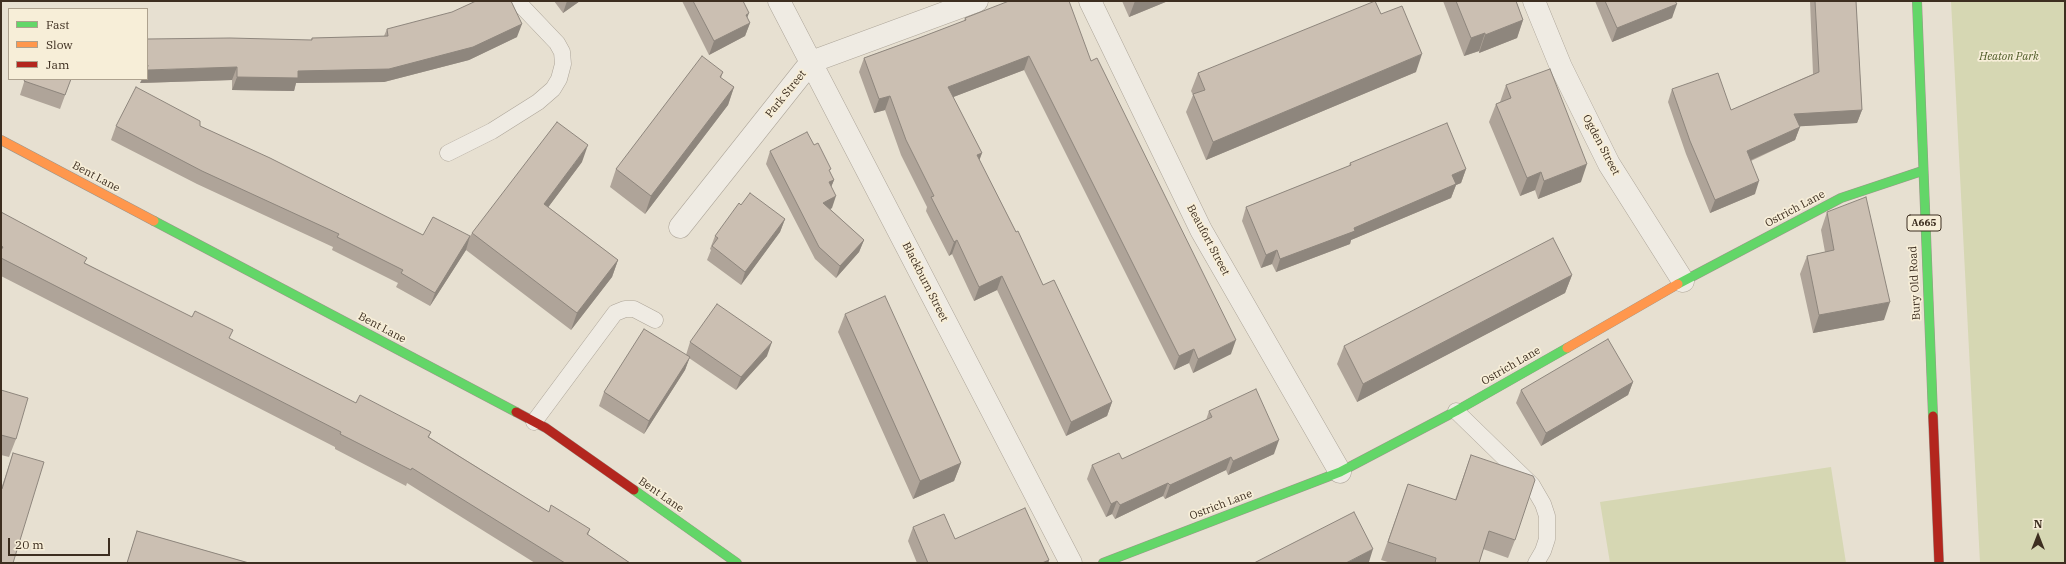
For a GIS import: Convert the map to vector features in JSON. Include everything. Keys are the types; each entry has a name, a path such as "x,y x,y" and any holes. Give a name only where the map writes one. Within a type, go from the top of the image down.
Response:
{"street":[{"name":"Blackburn Street","path":"779,1 1071,563"},
{"name":"Park Street","path":"680,227 811,62 977,1"},
{"name":"Beaufort Street","path":"1090,1 1201,230 1340,472"},
{"name":"Ogden Street","path":"1534,1 1561,67 1609,164 1683,282"},
{"name":"Bury Old Road","path":"1917,1 1922,108 1922,171 1939,563"},
{"name":"Bent Lane","path":"1,140 546,428 737,563"},
{"name":"Ostrich Lane","path":"1103,563 1340,472 1456,411 1683,282 1841,198 1864,189 1922,171"}],"lane":[{"path":"448,153 492,131 538,102 554,89 559,79 563,64 562,52 556,43 517,1"},
{"path":"534,422 615,313 625,309 634,309 655,320"},
{"path":"1456,411 1532,485 1543,504 1548,516 1548,539 1536,563"}],"green space":[{"name":"Heaton Park","path":"1951,1 2065,1 2065,563 1980,563"},
{"path":"1831,467 1846,563 1610,563 1600,502"}],"building":[{"path":"476,1 511,1 522,24 473,47 389,69 298,71 298,78 237,77 237,67 148,70 148,39 230,38 312,40 312,38 388,36 387,29 452,12"},
{"path":"693,1 743,1 749,13 746,15 750,23 714,41"},
{"path":"1009,1 1069,1 1091,61 1097,58 1236,340 1198,359 1194,349 1179,356 1029,56 948,87 982,153 977,155 1016,232 1018,231 1043,285 1054,280 1112,402 1071,422 1002,276 979,287 957,240 954,242 931,197 934,196 906,140 890,96 879,99 864,58 966,20 965,18"},
{"path":"1375,1 1381,14 1402,6 1422,54 1213,142 1193,94 1205,90 1198,73"},
{"path":"1456,1 1516,1 1523,20 1485,35 1485,33 1471,38"},
{"path":"1605,1 1675,1 1677,4 1617,28"},
{"path":"1815,1 1856,1 1862,110 1794,114 1800,127 1747,151 1759,181 1715,200 1690,141 1672,89 1718,73 1731,110 1819,72"},
{"path":"702,56 723,72 720,77 734,87 651,196 616,169"},
{"path":"1550,69 1587,164 1544,181 1541,172 1527,178 1496,104 1511,98 1506,85"},
{"path":"24,80 71,80 65,95"},
{"path":"136,87 200,121 200,126 270,158 423,235 433,217 470,236 435,293 401,273 403,270 337,237 339,234 202,171 116,126"},
{"path":"557,122 588,145 544,204 618,260 577,313 472,233"},
{"path":"1447,123 1466,169 1452,175 1456,184 1354,228 1355,231 1280,259 1277,250 1266,255 1246,207 1351,165 1350,163"},
{"path":"807,132 814,145 818,143 831,169 829,170 834,180 829,182 836,196 823,203 864,240 840,266 819,247 770,151"},
{"path":"750,193 785,219 745,272 712,246 718,238 715,236 739,203 741,205"},
{"path":"1866,197 1890,302 1819,315 1807,256 1834,250 1827,212"},
{"path":"1,212 87,258 84,263 192,317 195,311 233,330 229,338 356,403 360,395 431,432 428,437 549,512 551,505 590,529 587,534 630,563 565,563 412,468 411,470 340,434 341,432 1,258 1,250 3,247 1,246"},
{"path":"1553,238 1572,275 1363,384 1344,346"},
{"path":"885,296 961,463 920,481 845,314"},
{"path":"717,304 772,342 741,377 690,342"},
{"path":"644,329 690,357 649,421 604,392"},
{"path":"1608,339 1633,382 1546,433 1521,390"},
{"path":"1256,389 1279,440 1233,461 1231,457 1170,485 1168,483 1120,505 1117,501 1111,504 1092,465 1119,453 1122,459 1212,417 1209,411"},
{"path":"1,390 28,398 16,439 1,435"},
{"path":"13,453 44,462 13,563 1,563 1,489"},
{"path":"1471,455 1533,476 1535,480 1515,540 1489,531 1479,563 1435,563 1436,558 1388,542 1408,484 1456,500"},
{"path":"1025,508 1049,560 1042,563 928,563 913,527 944,514 955,539"},
{"path":"1354,512 1373,549 1346,563 1254,563"},
{"path":"137,531 249,563 127,563"}],"traffic: fast":[{"path":"1917,1 1933,416"},
{"path":"1678,284 1841,198 1922,171"},
{"path":"154,221 516,412"},
{"path":"1103,563 1340,472 1456,411 1567,348"},
{"path":"634,490 737,563"}],"traffic: slow":[{"path":"1,140 154,221"},
{"path":"1567,348 1678,284"}],"traffic: jam":[{"path":"516,412 546,428 634,490"},
{"path":"1933,416 1939,563"}]}
